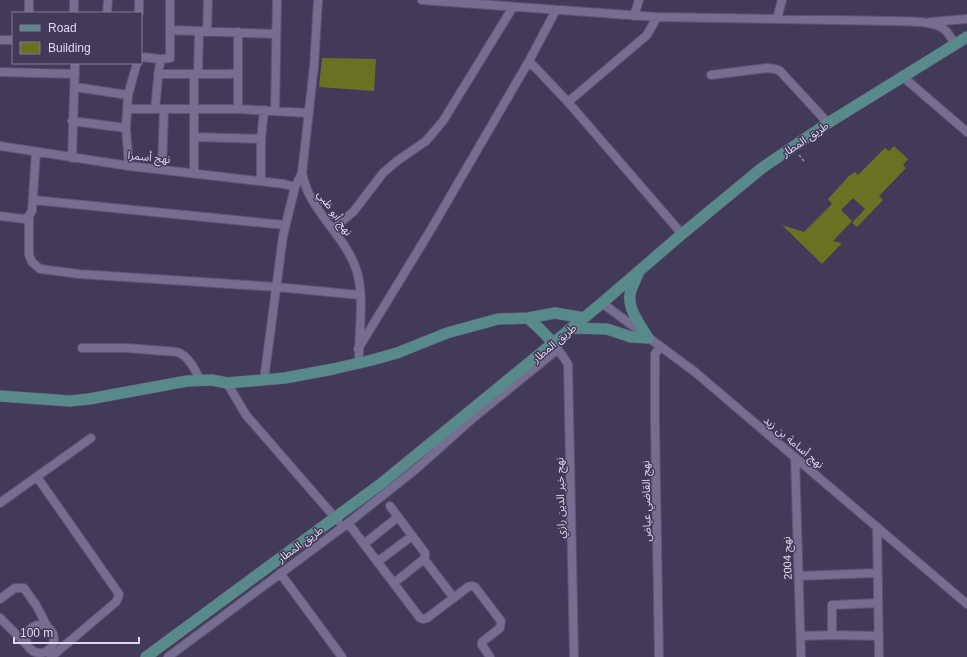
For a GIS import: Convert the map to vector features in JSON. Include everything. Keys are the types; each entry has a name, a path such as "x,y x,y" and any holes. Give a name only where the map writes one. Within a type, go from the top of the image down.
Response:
{"main road":[{"name":"طريق المطار","path":"146,657 336,518 556,346 572,328 762,168 828,123 967,37"},
{"path":"638,272 630,295 630,302 636,317 648,338"},
{"path":"0,396 51,400 89,399 159,385 200,380 212,380 227,384 264,380 358,364 397,353 447,333 498,319 528,318 556,313 584,318"},
{"path":"528,318 556,346"},
{"path":"572,328 607,329 631,337 648,338"}],"street":[{"path":"29,0 29,12"},
{"path":"74,0 74,12"},
{"path":"108,0 108,12"},
{"path":"139,12 140,0"},
{"path":"142,56 161,59 170,58 170,0"},
{"path":"207,31 208,0"},
{"path":"275,111 277,0"},
{"name":"نهج أبو ظبي","path":"318,0 314,66 302,173 310,197 344,245 355,265 360,283 358,364"},
{"path":"422,0 478,2 634,16 893,21 923,23 938,26 943,29 955,44"},
{"path":"634,16 639,0"},
{"path":"777,19 782,0"},
{"path":"333,229 354,211 383,173 396,161 426,141 443,121 513,6"},
{"path":"358,349 430,231 529,61 556,10"},
{"path":"568,102 647,35 657,17"},
{"path":"923,23 967,19"},
{"path":"171,30 276,34"},
{"path":"194,173 194,109 199,31"},
{"path":"238,32 238,109"},
{"path":"0,40 12,40"},
{"path":"161,59 158,74 162,169"},
{"path":"529,61 568,102 682,234"},
{"path":"72,158 75,64"},
{"path":"129,166 126,128 128,95 137,64"},
{"path":"711,75 767,68 780,71 828,123"},
{"path":"0,72 75,74"},
{"path":"158,74 237,73"},
{"path":"902,76 967,132"},
{"path":"75,87 128,95"},
{"path":"127,109 238,109 309,112"},
{"path":"261,181 261,139 264,110"},
{"path":"72,121 126,128"},
{"path":"194,137 261,139"},
{"name":"نهج أسمرا","path":"0,146 129,166 261,181 295,187"},
{"path":"0,216 24,219 29,216 32,211 36,152"},
{"path":"264,380 285,225 295,187 302,173"},
{"path":"33,200 285,225"},
{"path":"29,216 30,255 32,262 40,269 79,274 360,295"},
{"name":"نهج أسامة بن زيد","path":"602,303 696,372 967,604"},
{"path":"168,657 346,525 416,469 556,346"},
{"name":"نهج خير الدين رازي","path":"556,346 568,364 574,657"},
{"name":"نهج القاضي عياض","path":"659,657 655,354 660,347"},
{"path":"82,348 127,348 177,352 183,354 187,358 200,380"},
{"path":"227,384 250,419 336,518 346,525 364,544 420,618 427,618 468,587 475,587 501,621 500,628 482,642 483,648 490,657"},
{"path":"0,503 91,438"},
{"name":"نهج 2004","path":"795,458 801,657"},
{"path":"37,477 119,594 116,602 50,656"},
{"path":"390,506 426,556 394,583"},
{"path":"364,544 398,518"},
{"path":"877,527 880,657"},
{"path":"377,562 412,536"},
{"path":"424,559 454,598"},
{"path":"280,573 342,657"},
{"path":"799,576 877,573"},
{"path":"0,599 15,588 24,588 53,634 54,642 50,656"},
{"path":"832,635 832,605 878,604"},
{"path":"0,618 32,651 36,653 44,653 50,656"},
{"path":"27,645 26,637 33,627 41,625 48,628"},
{"path":"801,636 879,636"}],"building":[{"path":"322,58 376,59 374,91 319,87"},
{"path":"894,146 908,159 903,165 906,168 879,196 883,200 857,227 852,223 865,209 853,198 841,210 852,221 833,241 842,243 822,264 782,225 804,232 832,204 828,199 849,176 855,172 858,175 885,148 889,151"}]}
